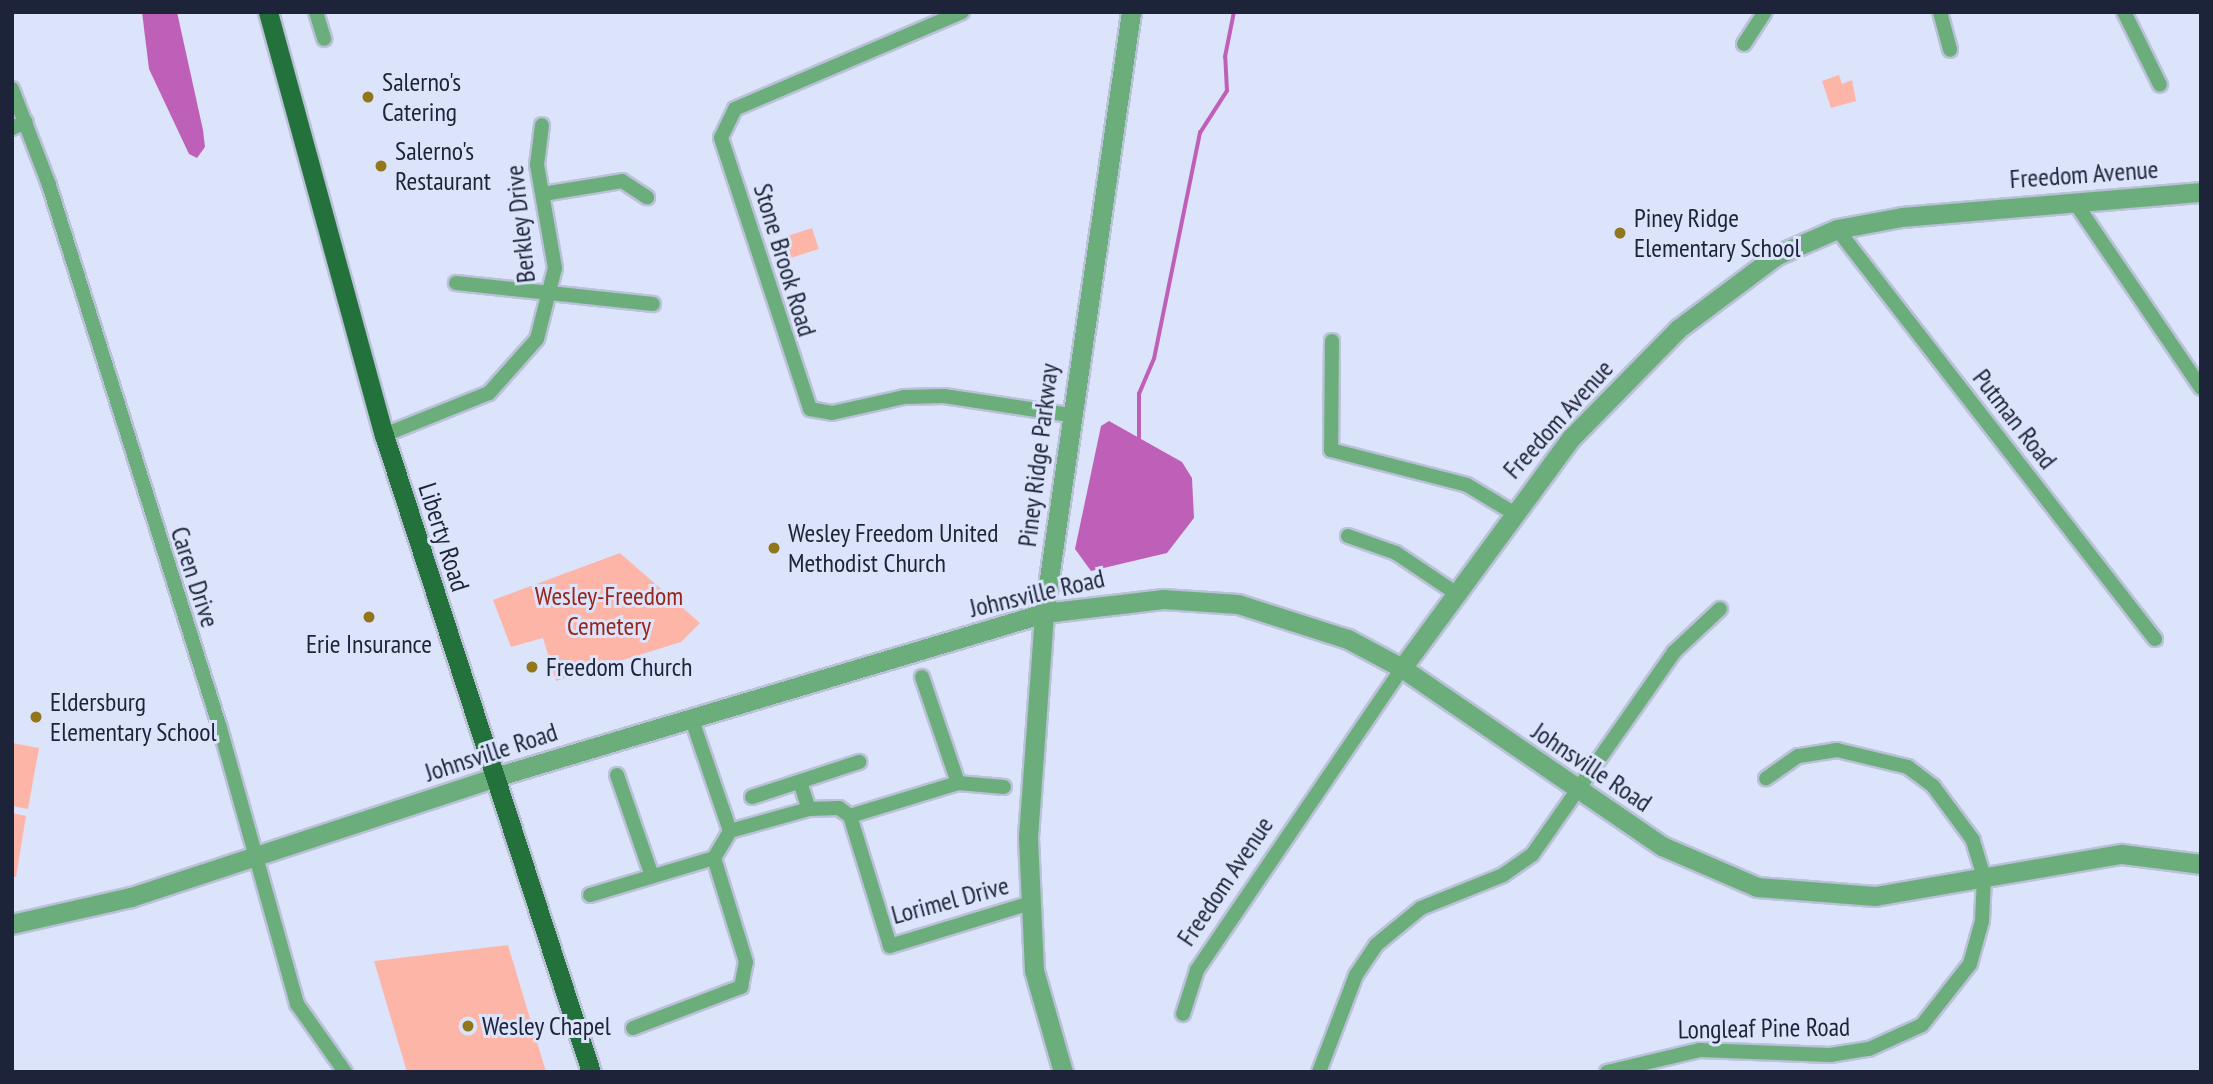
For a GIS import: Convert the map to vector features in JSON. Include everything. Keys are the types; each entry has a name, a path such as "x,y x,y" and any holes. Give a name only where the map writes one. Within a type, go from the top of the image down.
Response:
{"main road":[{"name":"Liberty Road","path":"268,12 384,435 591,1072"}],"street":[{"path":"316,12 324,39"},
{"name":"Stone Brook Road","path":"962,12 735,109 721,138 810,409 832,414 904,397 944,396 1070,415"},
{"name":"Piney Ridge Parkway","path":"1063,1072 1038,989 1027,904 1044,613 1070,415 1131,12"},
{"path":"1744,44 1765,12"},
{"path":"1940,12 1950,50"},
{"path":"2124,12 2160,85"},
{"name":"Caren Drive","path":"12,89 19,125 259,856 297,1004 345,1072"},
{"name":"Berkley Drive","path":"384,435 449,415 502,384 537,339 552,293 555,268 536,146 542,125"},
{"path":"543,194 622,181 647,197"},
{"name":"Freedom Avenue","path":"1183,1014 1197,970 1454,592 1512,512 1571,438 1702,308 1777,255 1837,229 2074,201 2201,191"},
{"path":"2074,201 2201,388"},
{"name":"Putman Road","path":"1837,229 2155,639"},
{"path":"456,284 653,304"},
{"path":"1332,341 1331,450 1467,485 1512,512"},
{"path":"1348,536 1396,553 1454,592"},
{"name":"Johnsville Road","path":"12,924 92,909 495,777 1044,613 1163,599 1238,604 1298,618 1402,668 1580,791 1696,866 1787,894 1875,896 2122,854 2201,864"},
{"path":"1319,1072 1356,975 1376,945 1421,908 1518,867 1580,791 1674,652 1720,609"},
{"path":"922,677 958,783"},
{"path":"691,717 730,831"},
{"path":"1766,778 1814,751 1871,754 1908,767 1956,812 1984,877"},
{"path":"752,797 859,762"},
{"path":"617,775 652,876"},
{"path":"800,782 809,809"},
{"path":"590,895 714,858 730,831 809,809 826,806 850,816 958,783 1004,787"},
{"name":"Lorimel Drive","path":"850,816 890,946 1027,904"},
{"path":"633,1028 741,986 746,962 714,858"},
{"name":"Longleaf Pine Road","path":"1607,1072 1700,1050 1830,1055 1897,1039 1941,1005 1970,964 1982,921 1984,877"}],"green space":[{"path":"1839,75 1842,84 1852,80 1856,101 1831,108 1822,81"},
{"path":"812,228 819,249 786,260 779,239"},
{"name":"Wesley-Freedom Cemetery","path":"620,553 700,623 681,642 556,681 543,638 511,647 493,600"},
{"path":"12,743 39,748 28,809 12,806"},
{"path":"12,813 26,816 16,877 12,876"},
{"path":"508,945 546,1072 407,1072 374,961"}],"shaded area":[{"path":"142,12 177,12 203,130 205,147 197,158 189,154 149,69"},
{"path":"1109,421 1182,462 1192,478 1194,518 1167,553 1091,571 1075,549 1101,426"}],"waterway":[{"path":"1139,438 1139,394 1154,359 1200,133 1227,91 1225,57 1234,12"}],"place":[{"name":"Salerno's Catering","path":"368,97"},
{"name":"Salerno's Restaurant","path":"381,166"},
{"name":"Piney Ridge Elementary School","path":"1620,233"},
{"name":"Wesley Freedom United Methodist Church","path":"774,548"},
{"name":"Erie Insurance","path":"369,617"},
{"name":"Freedom Church","path":"532,667"},
{"name":"Eldersburg Elementary School","path":"36,717"},
{"name":"Wesley Chapel","path":"468,1026"}]}
